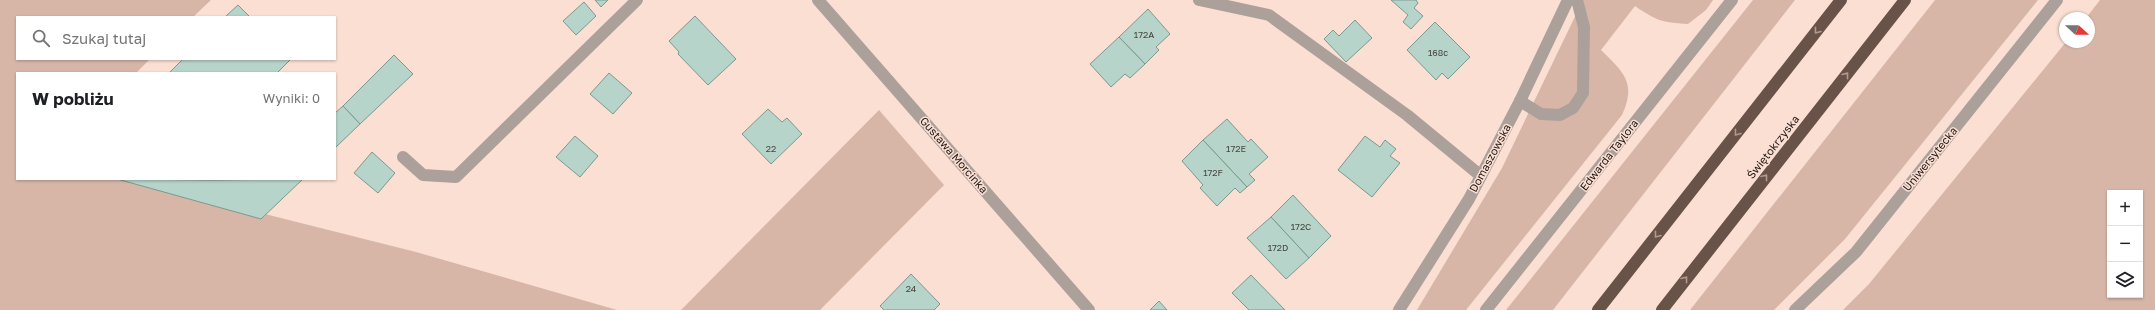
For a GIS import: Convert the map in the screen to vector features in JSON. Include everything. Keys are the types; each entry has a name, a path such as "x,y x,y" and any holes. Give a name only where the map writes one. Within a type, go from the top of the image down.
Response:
{"highway":[{"path":"1598,310 1841,0"},
{"name":"Świętokrzyska","path":"1662,310 1905,0"}],"street":[{"path":"403,157 423,175 456,177 637,0"},
{"name":"Gustawa Morcinka","path":"818,0 1089,310"},
{"path":"1199,0 1269,16 1407,115 1481,176"},
{"name":"Domaszowska","path":"1400,310 1469,199 1520,101 1568,0"},
{"path":"1520,101 1541,114 1560,115 1573,108 1583,92 1584,27 1577,0"},
{"name":"Edwarda Taylora","path":"1486,310 1732,0"},
{"name":"Uniwersytecka","path":"1795,310 1856,252 2057,0"}],"shaded area":[{"path":"0,0 211,0 194,16 16,16 16,60 149,60 137,72 16,72 16,180 129,180 416,252 617,310 0,310"},
{"path":"1583,0 1713,0 1706,10 1688,24 1654,18 1635,6 1601,50 1616,65 1625,78 1628,86 1626,104 1622,115 1466,310 1417,310 1502,168"},
{"path":"1753,0 1795,0 1553,310 1506,310"},
{"path":"1935,0 2038,0 1845,239 1774,310 1690,310"},
{"path":"2100,0 2155,0 2155,310 1843,310 1869,284 2061,48 2095,48 2095,12 2091,12"},
{"path":"879,110 944,185 820,310 681,310"}],"building":[{"path":"595,0 608,0 601,7"},
{"path":"1391,0 1416,0 1418,3 1414,8 1423,16 1411,29 1403,22 1408,15"},
{"path":"584,2 596,16 576,35 563,21"},
{"path":"238,5 249,16 226,16"},
{"path":"1148,9 1170,34 1156,47 1159,50 1145,64 1119,37"},
{"path":"695,16 736,59 708,85 678,54 679,52 669,41"},
{"path":"1355,20 1372,38 1346,62 1324,39 1333,30 1339,36"},
{"path":"1435,22 1470,57 1448,79 1442,73 1436,80 1407,50"},
{"path":"1119,37 1145,64 1130,78 1125,74 1111,87 1090,64"},
{"path":"394,55 413,74 360,124 343,106"},
{"path":"182,60 290,60 278,72 170,72"},
{"path":"609,73 632,93 613,114 590,94"},
{"path":"343,106 360,124 336,147 336,112"},
{"path":"768,109 782,122 787,118 802,134 771,164 742,134"},
{"path":"1227,119 1248,142 1251,139 1268,157 1249,174 1255,180 1247,187 1203,140"},
{"path":"575,136 598,156 580,177 556,157"},
{"path":"1365,136 1380,147 1385,140 1396,149 1390,156 1400,163 1372,197 1338,170"},
{"path":"1203,140 1247,187 1240,193 1235,188 1217,206 1200,188 1203,185 1182,161"},
{"path":"372,152 395,173 378,193 354,173"},
{"path":"121,180 302,180 261,219"},
{"path":"1293,195 1331,236 1309,258 1271,217"},
{"path":"1271,217 1309,258 1286,279 1247,238"},
{"path":"911,274 940,304 934,310 884,310 880,306"},
{"path":"1251,275 1285,310 1249,310 1232,293"},
{"path":"1159,301 1167,310 1150,310"}]}
